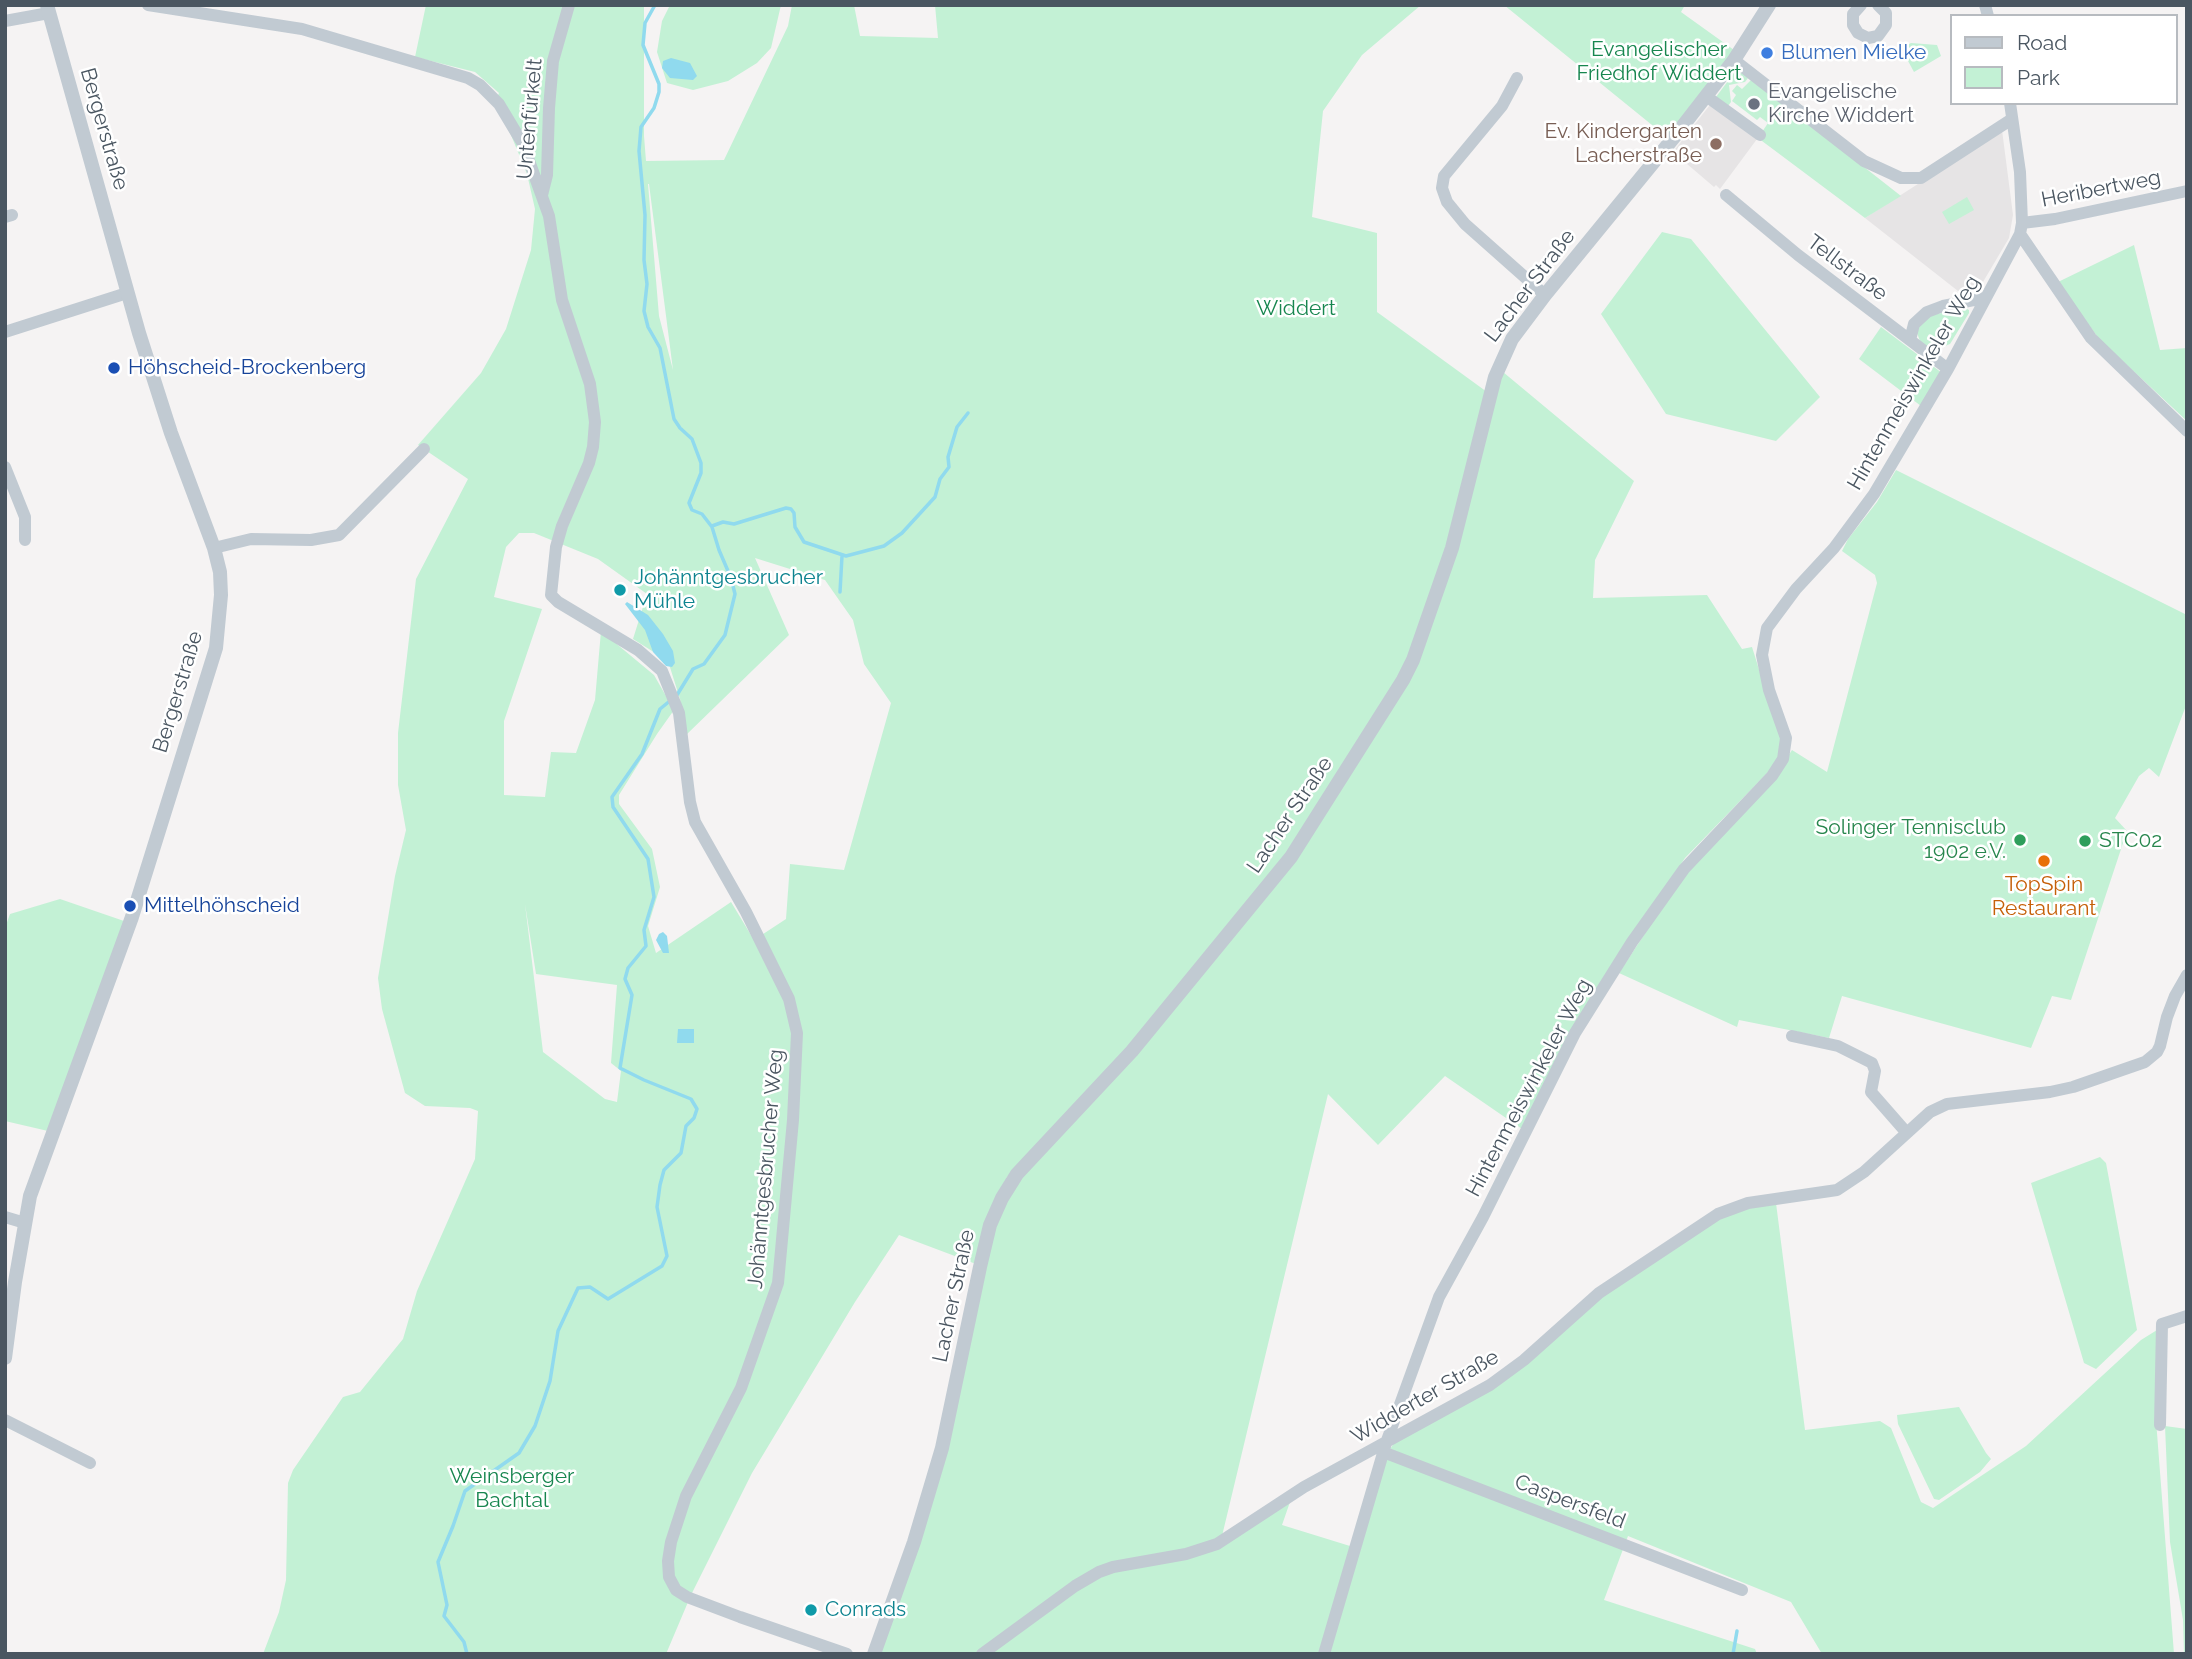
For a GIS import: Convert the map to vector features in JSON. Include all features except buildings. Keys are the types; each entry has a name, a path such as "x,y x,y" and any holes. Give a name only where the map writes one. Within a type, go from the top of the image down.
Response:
{"street":[{"name":"Johänntgesbrucher Weg","path":"148,5 302,29 468,78 486,90 507,115 523,144 553,232 562,300 590,384 595,422 589,463 556,547 551,595 558,602 622,639 648,657 662,671 681,723 690,802 695,822 746,912 789,999 796,1023 793,1120 778,1283 741,1388 691,1485 671,1542 668,1572 676,1590 687,1597 847,1654"},
{"name":"Untenfürkelt","path":"542,195 547,175 553,61 569,5"},
{"name":"Lacher Straße","path":"874,1654 914,1542 942,1448 990,1225 1002,1198 1017,1174 1132,1051 1291,857 1413,660 1452,548 1498,366 1512,339 1669,145 1734,60 1769,5"},
{"path":"1855,7 1852,19 1855,30 1864,37 1873,37 1882,33 1886,25 1886,13 1878,5"},
{"name":"Bergerstraße","path":"5,22 48,9 156,388 214,548 220,572 221,596 216,648 132,917 33,1186 5,1358"},
{"path":"1734,60 1864,162 1901,178 1921,178 2012,119"},
{"path":"1517,78 1502,106 1444,176 1442,188 1447,202 1465,224 1545,295"},
{"path":"1706,96 1759,135"},
{"path":"2010,105 2020,172 2021,228 2091,338 2187,431"},
{"name":"Heribertweg","path":"2021,228 2187,191"},
{"name":"Tellstraße","path":"1726,195 1798,255 1948,369"},
{"name":"Hintenmeiswinkeler Weg","path":"1324,1654 1384,1447 1439,1297 1483,1217 1575,1033 1632,942 1672,883 1712,837 1772,776 1783,759 1786,738 1769,690 1762,654 1767,628 1796,589 1834,548 1866,507 1948,369 2021,228"},
{"path":"5,332 127,293"},
{"path":"1910,340 1914,324 1927,312 1984,298"},
{"path":"214,548 251,539 311,540 338,535 424,449"},
{"path":"5,467 25,517 25,540"},
{"name":"Widderter Straße","path":"982,1654 1075,1586 1099,1572 1186,1554 1217,1544 1304,1487 1384,1447 1499,1380 1600,1293 1714,1216 1748,1203 1837,1190 1855,1179 1930,1112 1947,1104 2050,1092 2146,1062 2160,1046 2167,1017 2187,975"},
{"path":"1792,1036 1838,1046 1872,1063 1875,1071 1871,1093 1906,1132"},
{"path":"5,1217 25,1223"},
{"path":"2160,1425 2162,1324 2187,1316"},
{"path":"5,1420 90,1463"},
{"name":"Caspersfeld","path":"1384,1447 1742,1590"}],"shaded area":[{"name":"Ev. Kindergarten Lacherstraße","path":"1713,101 1760,135 1720,189 1716,185 1714,187 1673,152"},
{"path":"2002,130 2013,215 2009,238 1980,287 1965,293 1958,291 1865,218"}],"green space":[{"path":"426,5 644,5 646,161 724,160 788,26 792,5 854,5 860,36 938,38 935,5 1421,5 1362,55 1323,111 1312,217 1377,233 1377,312 1487,392 1444,554 1409,659 1288,853 1129,1048 1007,1177 976,1264 899,1235 855,1302 752,1473 691,1595 666,1654 263,1654 279,1612 286,1580 288,1483 293,1470 343,1397 360,1392 403,1339 417,1291 475,1159 478,1111 470,1108 425,1106 405,1093 382,1009 378,978 395,876 406,830 398,785 398,733 416,579 468,479 418,445 481,373 506,329 531,250 535,209 527,174 511,135 494,104 499,93 475,72 415,57","holes":["649,184 673,370 659,316","519,533 534,533 598,559 647,594 633,639 668,661 680,699 685,736 789,635 755,558 825,580 853,620 864,664 891,703 844,870 790,864 786,919 754,940 731,902 656,953 648,926 660,887 652,849 619,804 619,795 674,710 654,675 601,631 595,700 576,753 551,752 545,797 504,795 504,721 542,609 494,597 506,547","525,904 536,974 617,985 611,1063 621,1071 617,1102 605,1099 543,1052"]},
{"path":"670,5 781,5 771,48 757,63 728,81 693,90 667,83 657,52 662,21"},
{"name":"Evangelischer Friedhof Widdert","path":"1504,5 1685,5 1681,12 1734,50 1668,138"},
{"path":"1911,43 1937,45 1941,56 1914,72 1901,48"},
{"path":"1740,65 1751,74 1745,82 1729,85 1731,102 1725,110 1713,101"},
{"path":"1752,79 1901,196 1865,218 1758,138 1768,123 1760,117 1757,120 1732,101 1736,95 1732,91 1737,85 1742,89"},
{"path":"1967,197 1974,210 1949,224 1942,212"},
{"path":"1662,232 1691,239 1820,397 1776,441 1666,414 1601,314"},
{"path":"2134,245 2160,350 2187,348 2187,421 2099,339 2058,282"},
{"path":"1965,308 1969,313 1950,344 1935,350 1928,349 1920,341 1917,333 1928,316"},
{"path":"1881,327 1942,373 1921,406 1859,359"},
{"path":"1503,372 1634,481 1595,560 1593,598 1707,595 1742,649 1752,647 1783,746 1774,766 1685,858 1596,992 1522,1129 1445,1076 1378,1145 1328,1094 1222,1536 1200,1546 1078,1578 974,1654 882,1654 993,1233 1008,1196 1026,1169 1296,859 1417,663"},
{"path":"1896,470 2187,615 2187,703 2159,777 2149,768 2139,776 2115,818 2127,831 2071,1000 2052,996 2031,1048 1842,996 1829,1038 1739,1020 1737,1027 1619,973 1680,880 1774,777 1792,750 1827,772 1877,583 1875,575 1842,551"},
{"path":"60,899 124,921 48,1131 5,1121 5,928 10,914"},
{"path":"2100,1157 2106,1163 2137,1330 2096,1369 2084,1363 2031,1183"},
{"path":"1776,1203 1805,1430 1880,1421 1891,1428 1921,1502 1933,1508 2026,1446 2141,1340 2157,1330 2156,1420 2174,1654 1822,1654 1791,1602 1628,1536 1604,1600 1755,1649 1757,1654 1328,1654 1387,1454 1394,1443 1503,1381 1590,1305 1713,1220 1741,1208"},
{"path":"1959,1407 1991,1459 1980,1472 1939,1500 1934,1499 1898,1424 1897,1415"},
{"path":"2165,1426 2187,1429 2187,1654 2184,1654 2183,1620 2170,1542"},
{"path":"1290,1502 1282,1525 1350,1546 1320,1654 989,1654 1087,1582 1105,1574 1193,1557"}],"water":[{"path":"671,58 690,63 697,76 693,80 670,78 662,68 663,61"},
{"path":"627,602 648,615 663,634 673,651 675,663 672,667 666,666 653,652 645,630 625,604"},
{"path":"663,932 667,936 669,953 663,953 656,940"},
{"path":"678,1029 694,1029 694,1043 677,1043"}],"waterway":[{"path":"655,5 645,23 643,45 659,84 659,92 654,108 641,127 639,151 645,215 644,260 647,284 644,311 648,327 660,348 674,419 692,439 701,463 701,473 689,503 692,510 702,514 712,527 735,594 725,635 704,664 693,669 677,695"},
{"path":"712,526 723,522 734,524 786,508 794,513 795,527 804,542 846,556 884,546 902,533 935,497 940,479 949,467 948,457 957,427 968,413"},
{"path":"840,592 842,556"},
{"path":"467,1654 464,1642 444,1616 447,1605 438,1562 465,1491 519,1453 535,1426 550,1381 558,1331 578,1288 590,1287 608,1299 662,1266 667,1256 657,1207 660,1185 664,1170 681,1153 686,1126 694,1118 697,1109 691,1099 620,1068 632,995 625,979 628,968 646,946 644,930 654,897 648,859 613,807 612,797 642,754 660,709 671,700"},
{"path":"1733,1654 1737,1631"}],"place":[{"name":"Blumen Mielke","path":"1767,53"},
{"name":"Evangelische Kirche Widdert","path":"1754,104"},
{"name":"Ev. Kindergarten Lacherstraße","path":"1716,144"},
{"name":"Höhscheid-Brockenberg","path":"114,368"},
{"name":"Johänntgesbrucher Mühle","path":"620,590"},
{"name":"Solinger Tennisclub 1902 e.V.","path":"2020,840"},
{"name":"STC02","path":"2085,841"},
{"name":"TopSpin Restaurant","path":"2044,861"},
{"name":"Mittelhöhscheid","path":"130,906"},
{"name":"Conrads","path":"811,1610"}],"park label":[{"name":"Widdert","path":"1296,309"},
{"name":"Weinsberger Bachtal","path":"512,1489"}]}
